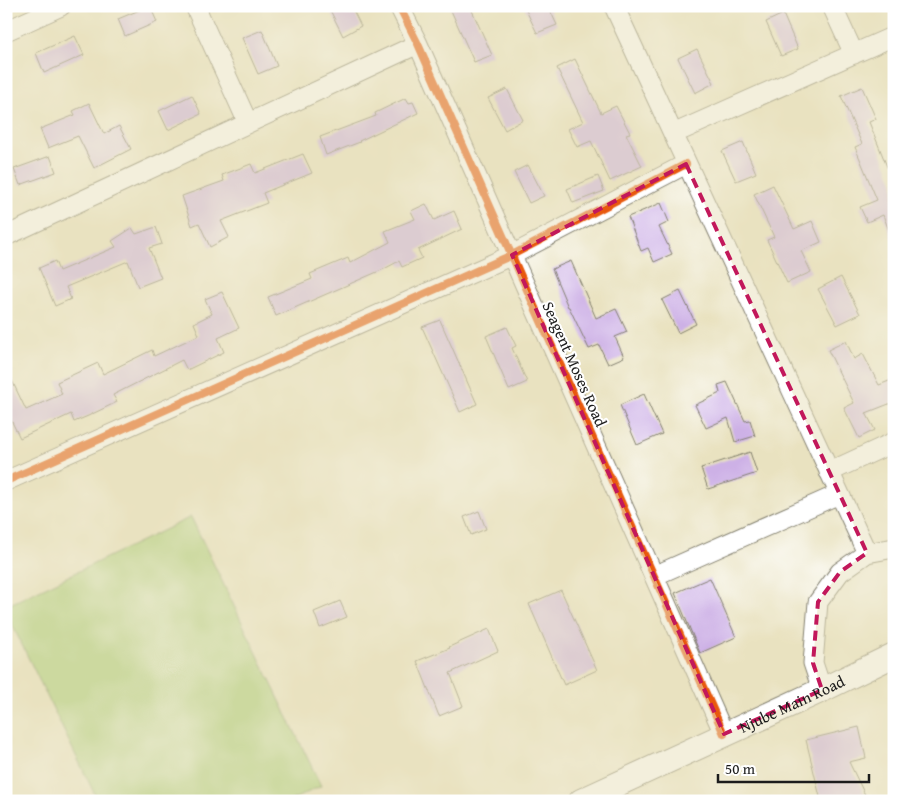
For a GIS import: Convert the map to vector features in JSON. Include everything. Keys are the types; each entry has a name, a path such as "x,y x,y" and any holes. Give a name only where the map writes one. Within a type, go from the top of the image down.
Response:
{"street":[{"path":"6,31 61,6"},
{"path":"195,6 248,123"},
{"name":"Seagent Moses Road","path":"399,6 418,44 724,734"},
{"path":"614,6 867,553"},
{"path":"832,6 854,54"},
{"path":"673,134 854,54 892,43"},
{"path":"6,236 418,44"},
{"path":"6,481 512,255 686,164"},
{"path":"829,472 894,442"},
{"path":"654,576 839,494"},
{"path":"822,690 813,662 818,602 840,572 867,553 894,548"},
{"name":"Njube Main Road","path":"581,801 894,655"}],"highlighted area":[{"path":"686,164 867,553 840,572 818,602 813,663 822,690 724,734 512,255"}],"green space":[{"path":"191,517 321,786 290,801 98,801 6,612 6,606"}],"building":[{"path":"149,6 157,22 125,36 118,19"},
{"path":"328,6 351,6 361,26 343,36"},
{"path":"449,6 470,6 492,55 474,62"},
{"path":"524,6 548,6 557,25 537,33"},
{"path":"783,14 798,49 781,56 766,22"},
{"path":"262,30 277,66 258,74 242,38"},
{"path":"75,36 84,55 44,73 36,53"},
{"path":"697,49 714,83 695,93 678,58"},
{"path":"575,59 601,113 616,106 630,133 626,134 642,166 610,181 591,141 577,147 568,129 583,122 557,68"},
{"path":"862,87 876,119 869,122 894,184 893,241 883,215 867,222 860,207 877,200 855,147 862,144 841,96"},
{"path":"507,89 523,120 505,130 488,98"},
{"path":"192,95 201,114 168,130 159,111"},
{"path":"406,98 409,103 413,102 418,113 360,142 326,155 320,137 376,116 375,113"},
{"path":"89,103 104,134 119,126 131,149 94,168 78,136 48,148 40,129 75,115 73,111"},
{"path":"743,142 756,173 736,181 722,151"},
{"path":"303,154 312,173 263,193 267,203 221,221 229,237 210,247 199,223 192,226 182,196 224,181 222,175 251,164 255,173"},
{"path":"50,156 56,172 20,185 14,169"},
{"path":"528,165 544,196 529,203 514,172"},
{"path":"598,176 604,191 573,203 567,189"},
{"path":"773,185 794,229 812,221 821,242 801,251 811,272 787,283 767,240 774,237 754,194"},
{"path":"661,203 669,222 659,227 672,254 654,262 648,248 641,251 628,217"},
{"path":"426,204 434,220 454,211 462,229 418,250 422,258 402,267 399,261 276,316 268,297 312,279 310,274 348,258 350,263 390,242 385,231 415,219 411,211"},
{"path":"156,227 162,244 149,248 161,278 138,287 128,261 66,287 71,299 55,306 39,268 55,261 59,271 116,247 112,241 132,228 136,234"},
{"path":"571,261 596,318 616,309 627,332 615,337 624,357 608,364 599,345 589,349 552,269"},
{"path":"841,277 860,314 837,325 818,289"},
{"path":"680,291 696,324 678,333 662,300"},
{"path":"222,292 239,328 218,338 224,352 187,370 182,360 113,395 117,402 88,416 74,422 71,414 20,438 6,410 6,368 26,410 62,394 57,382 98,363 103,374 152,350 154,356 199,335 194,323 212,314 205,299"},
{"path":"440,320 477,404 460,412 422,327"},
{"path":"507,327 516,346 512,348 527,382 509,390 486,336"},
{"path":"846,341 854,359 863,354 879,385 894,379 894,402 866,413 875,430 859,438 844,408 854,403 828,350"},
{"path":"727,382 745,421 750,420 755,436 735,442 728,418 706,428 695,405 720,393 718,385"},
{"path":"644,394 662,434 637,445 620,405"},
{"path":"750,452 757,473 708,489 701,468"},
{"path":"479,511 486,529 471,535 464,517"},
{"path":"710,578 736,637 700,653 675,593"},
{"path":"561,590 597,670 564,685 529,604"},
{"path":"340,601 347,617 320,628 314,612"},
{"path":"489,629 498,651 450,673 463,706 439,716 417,661 450,648"},
{"path":"859,727 866,758 849,762 868,801 821,801 806,740"}],"cycle path":[{"path":"399,6 418,44 724,734"},
{"path":"6,481 512,255 686,164"}]}
